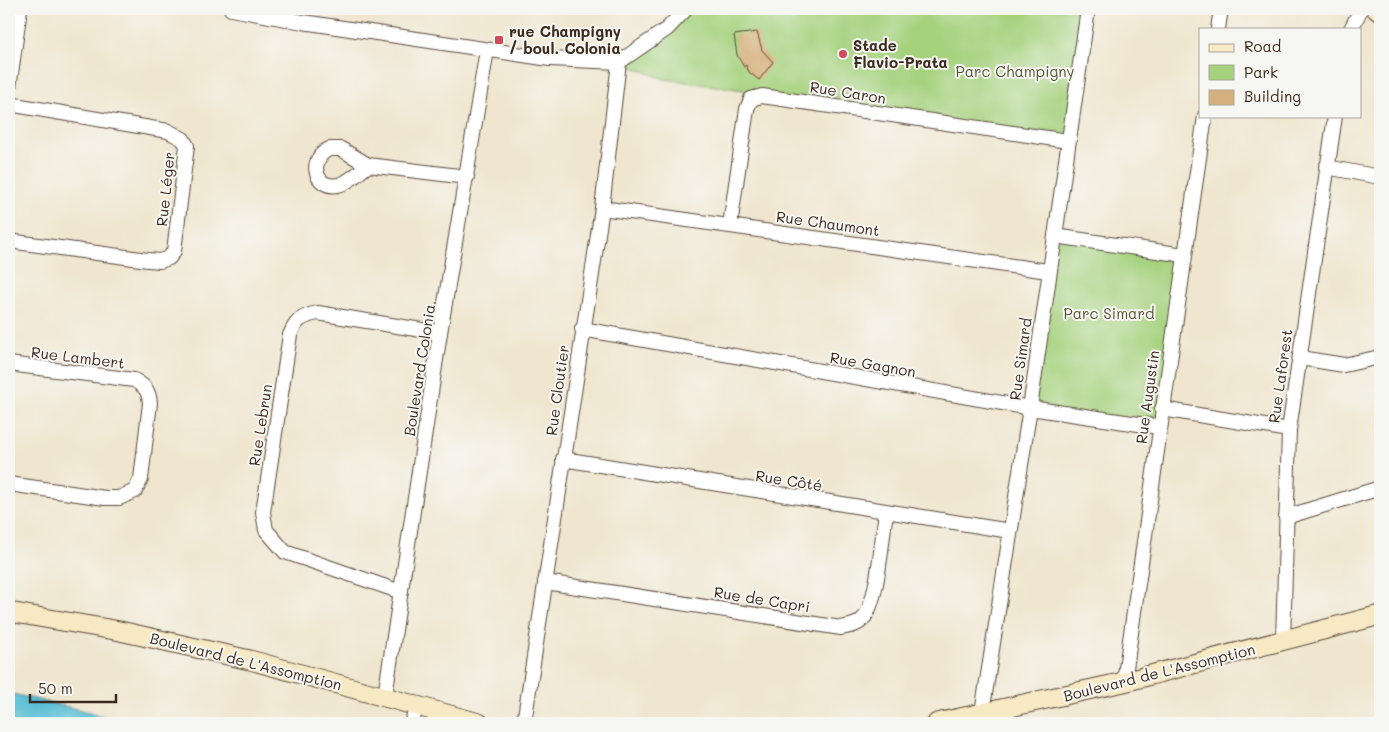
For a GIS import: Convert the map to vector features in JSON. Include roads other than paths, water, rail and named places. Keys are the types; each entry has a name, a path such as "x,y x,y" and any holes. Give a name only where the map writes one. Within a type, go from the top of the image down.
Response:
{"street":[{"path":"9,88 20,9"},
{"path":"231,9 550,59 619,62 667,29 686,9"},
{"name":"Rue Simard","path":"982,713 1030,408 1048,271 1055,236 1088,9"},
{"path":"1218,28 1221,9"},
{"path":"1352,28 1361,9"},
{"path":"1376,9 1380,12"},
{"name":"Boulevard Colonia","path":"385,696 440,333 487,50"},
{"name":"Rue Cloutier","path":"524,723 582,329 602,208 619,62"},
{"name":"Rue Caron","path":"730,225 747,110 751,99 757,97 772,97 1068,142"},
{"name":"Rue Léger","path":"9,104 168,131 183,139 187,146 176,219 176,239 174,251 169,258 148,260 9,241"},
{"name":"Rue Augustin","path":"1124,682 1205,118"},
{"name":"Rue Laforest","path":"1283,642 1288,430 1335,118"},
{"path":"368,165 467,177"},
{"path":"1326,167 1380,177"},
{"name":"Rue Chaumont","path":"602,208 1048,271"},
{"path":"1055,236 1184,255"},
{"name":"Rue Lebrun","path":"402,592 285,552 266,530 263,512 290,335 295,323 304,316 318,313 440,333"},
{"name":"Rue Gagnon","path":"582,329 1030,408 1159,427"},
{"path":"1300,358 1344,364 1380,357"},
{"name":"Rue Lambert","path":"9,364 134,380 145,386 149,394 150,403 141,479 135,491 119,498 105,498 9,484"},
{"path":"1162,409 1288,430"},
{"name":"Rue Côté","path":"563,459 1010,531"},
{"path":"1286,517 1380,488"},
{"name":"Rue de Capri","path":"545,582 841,628 854,626 863,619 872,604 886,512"},
{"name":"Boulevard de L'Assomption","path":"9,612 120,631 250,660 385,696 414,715 480,723"},
{"name":"Boulevard de L'Assomption","path":"937,723 1124,682 1283,642 1380,615"}],"water":[{"path":"9,693 90,712 121,723 9,723"}],"place":[{"name":"rue Champigny / boul. Colonia","path":"499,40"},
{"name":"Stade Flavio-Prata","path":"843,54"}],"park label":[{"name":"Parc Champigny","path":"1015,71"},
{"name":"Parc Simard","path":"1109,313"}]}
